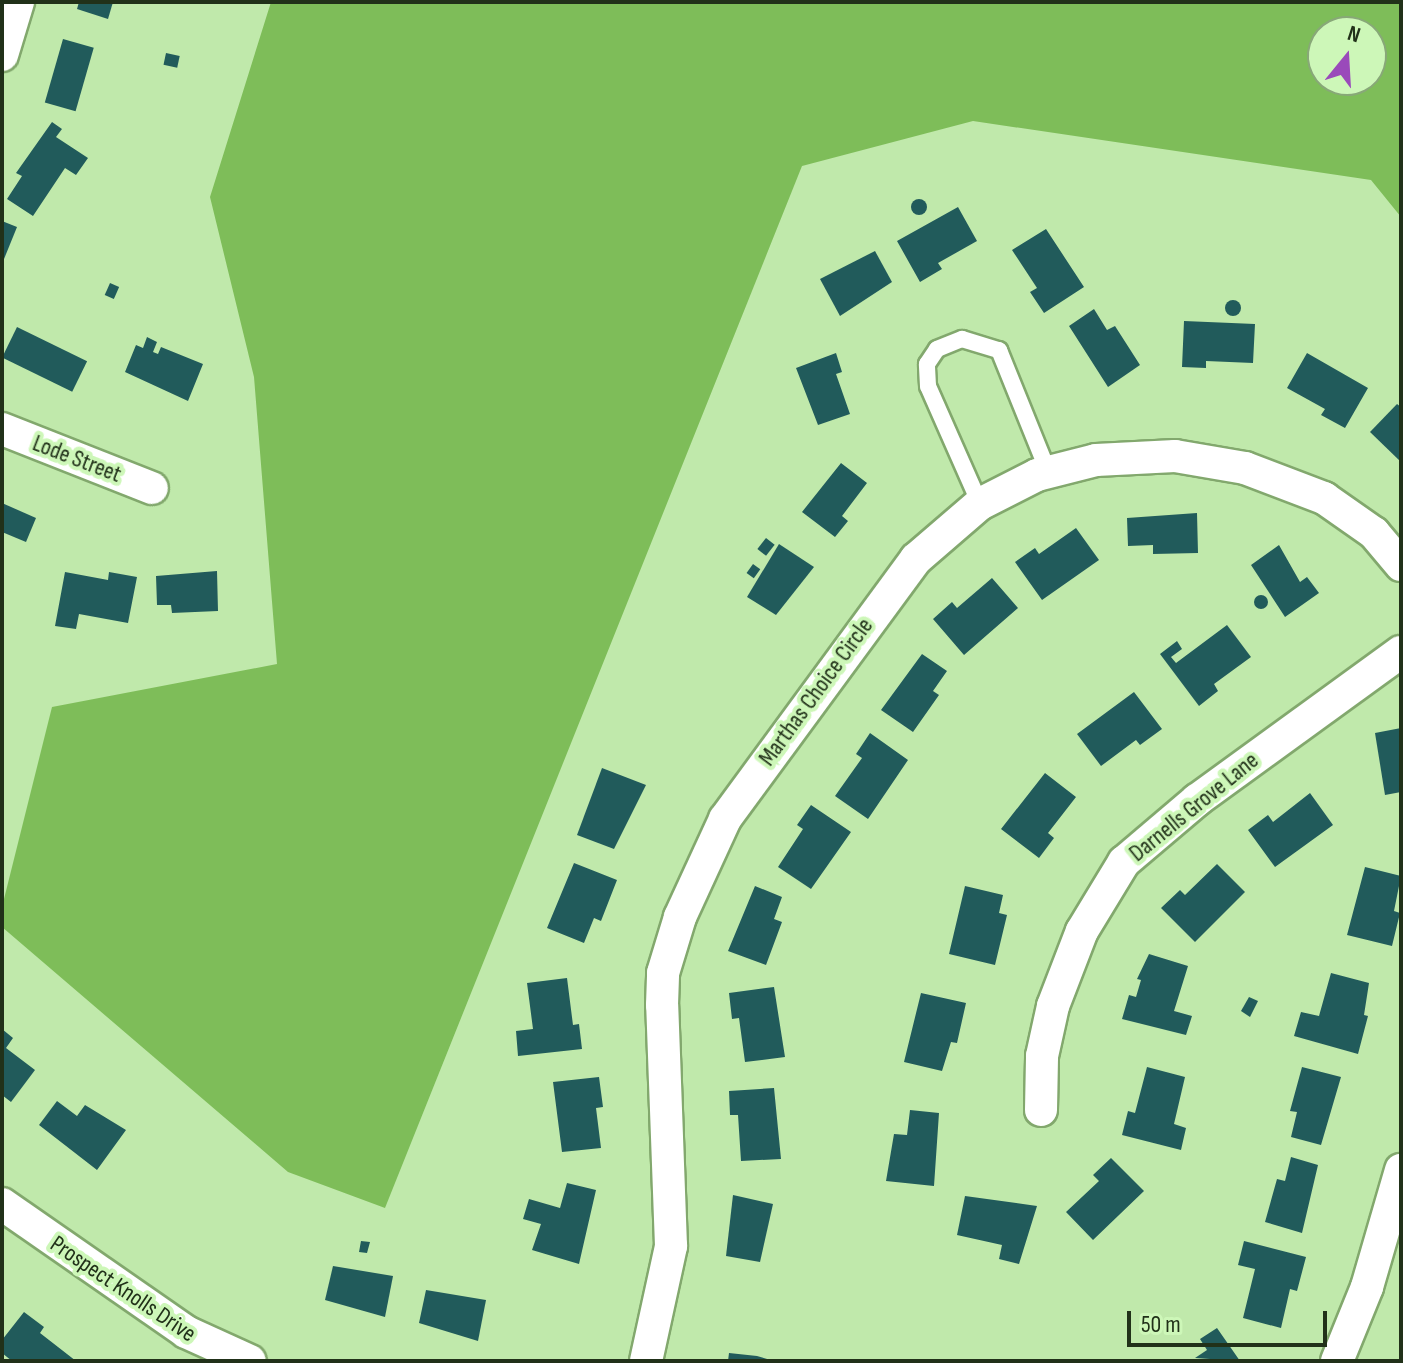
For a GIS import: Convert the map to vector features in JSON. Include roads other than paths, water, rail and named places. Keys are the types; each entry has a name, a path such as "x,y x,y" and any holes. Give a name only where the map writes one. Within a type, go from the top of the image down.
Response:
{"street":[{"path":"2,55 18,2"},
{"name":"Lode Street","path":"2,429 152,488"},
{"name":"Marthas Choice Circle","path":"646,1361 671,1246 663,973 692,884 725,819 876,607 916,559 980,504 1048,471 1131,456 1175,456 1245,468 1324,498 1374,533 1401,565"},
{"name":"Darnells Grove Lane","path":"1041,1110 1042,1056 1053,1006 1082,931 1124,862 1197,800 1401,652"},
{"path":"1337,1361 1367,1287 1401,1170"},
{"name":"Prospect Knolls Drive","path":"2,1204 186,1332 250,1361"}],"lane":[{"path":"980,504 928,386 927,364 937,349 962,339 999,350 1048,471"}]}
